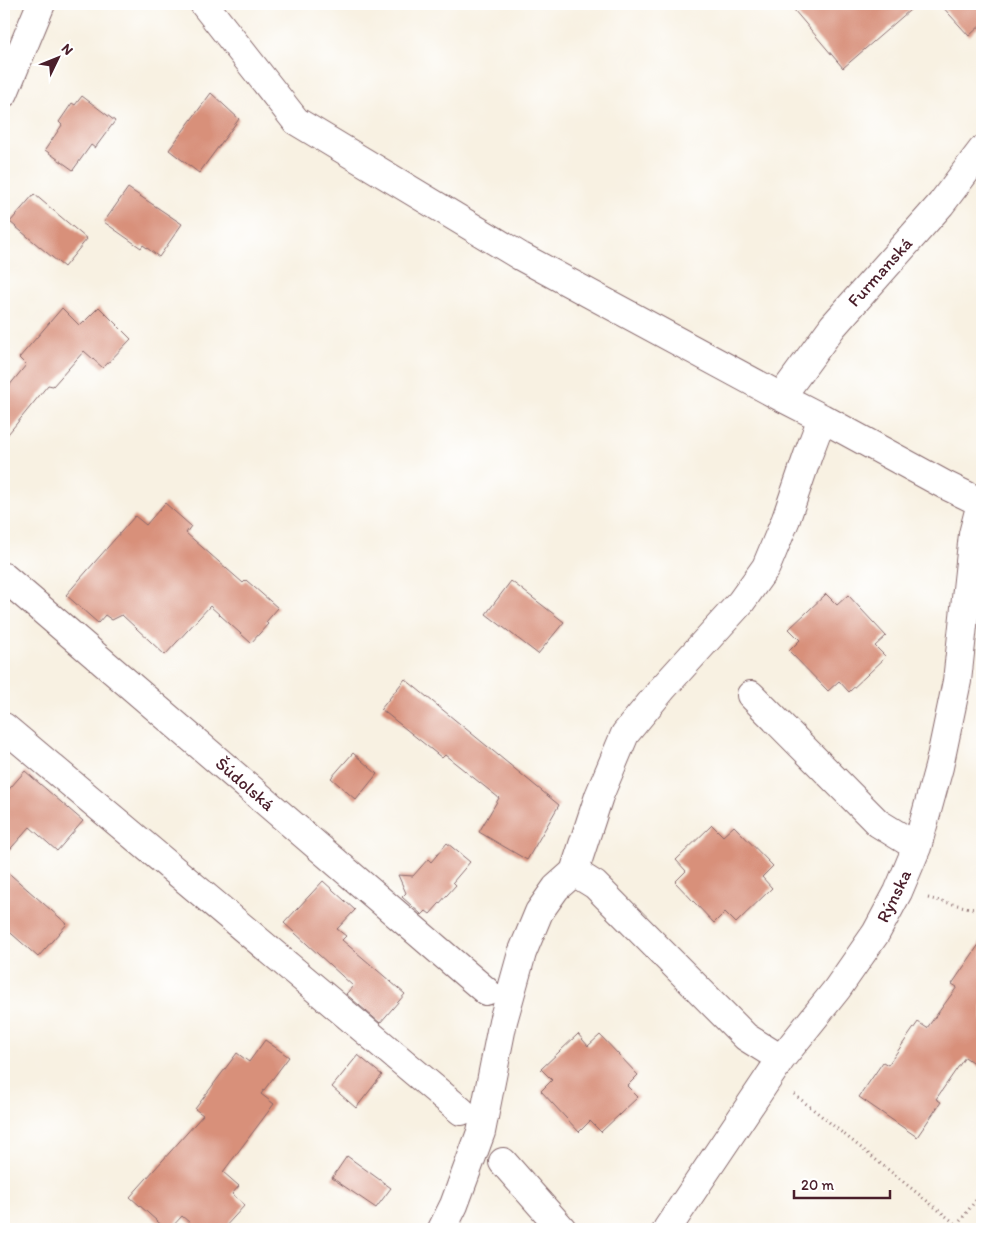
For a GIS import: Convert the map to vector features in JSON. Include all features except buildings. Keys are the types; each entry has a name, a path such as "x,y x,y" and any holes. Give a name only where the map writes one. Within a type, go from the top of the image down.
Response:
{"street":[{"path":"5,86 41,4"},
{"path":"204,4 296,121 520,256 981,503"},
{"name":"Furmanská","path":"781,397 833,326 941,204 982,150"},
{"path":"442,1229 454,1204 481,1132 503,1021 522,954 539,912 556,888 574,872 599,796 625,734 662,688 741,602 766,567 786,519 822,418"},
{"name":"Rýnska","path":"667,1229 775,1067 837,989 876,934 898,892 917,848 939,766 957,681 973,534 981,503"},
{"name":"Šúdolská","path":"4,577 486,991"},
{"path":"752,695 878,824 917,848"},
{"path":"4,727 461,1111"},
{"path":"574,872 595,885 775,1067"},
{"path":"503,1162 562,1229"}],"path":[{"path":"898,892 982,911"},
{"path":"775,1067 957,1225"},
{"path":"954,1229 982,1192"}]}
